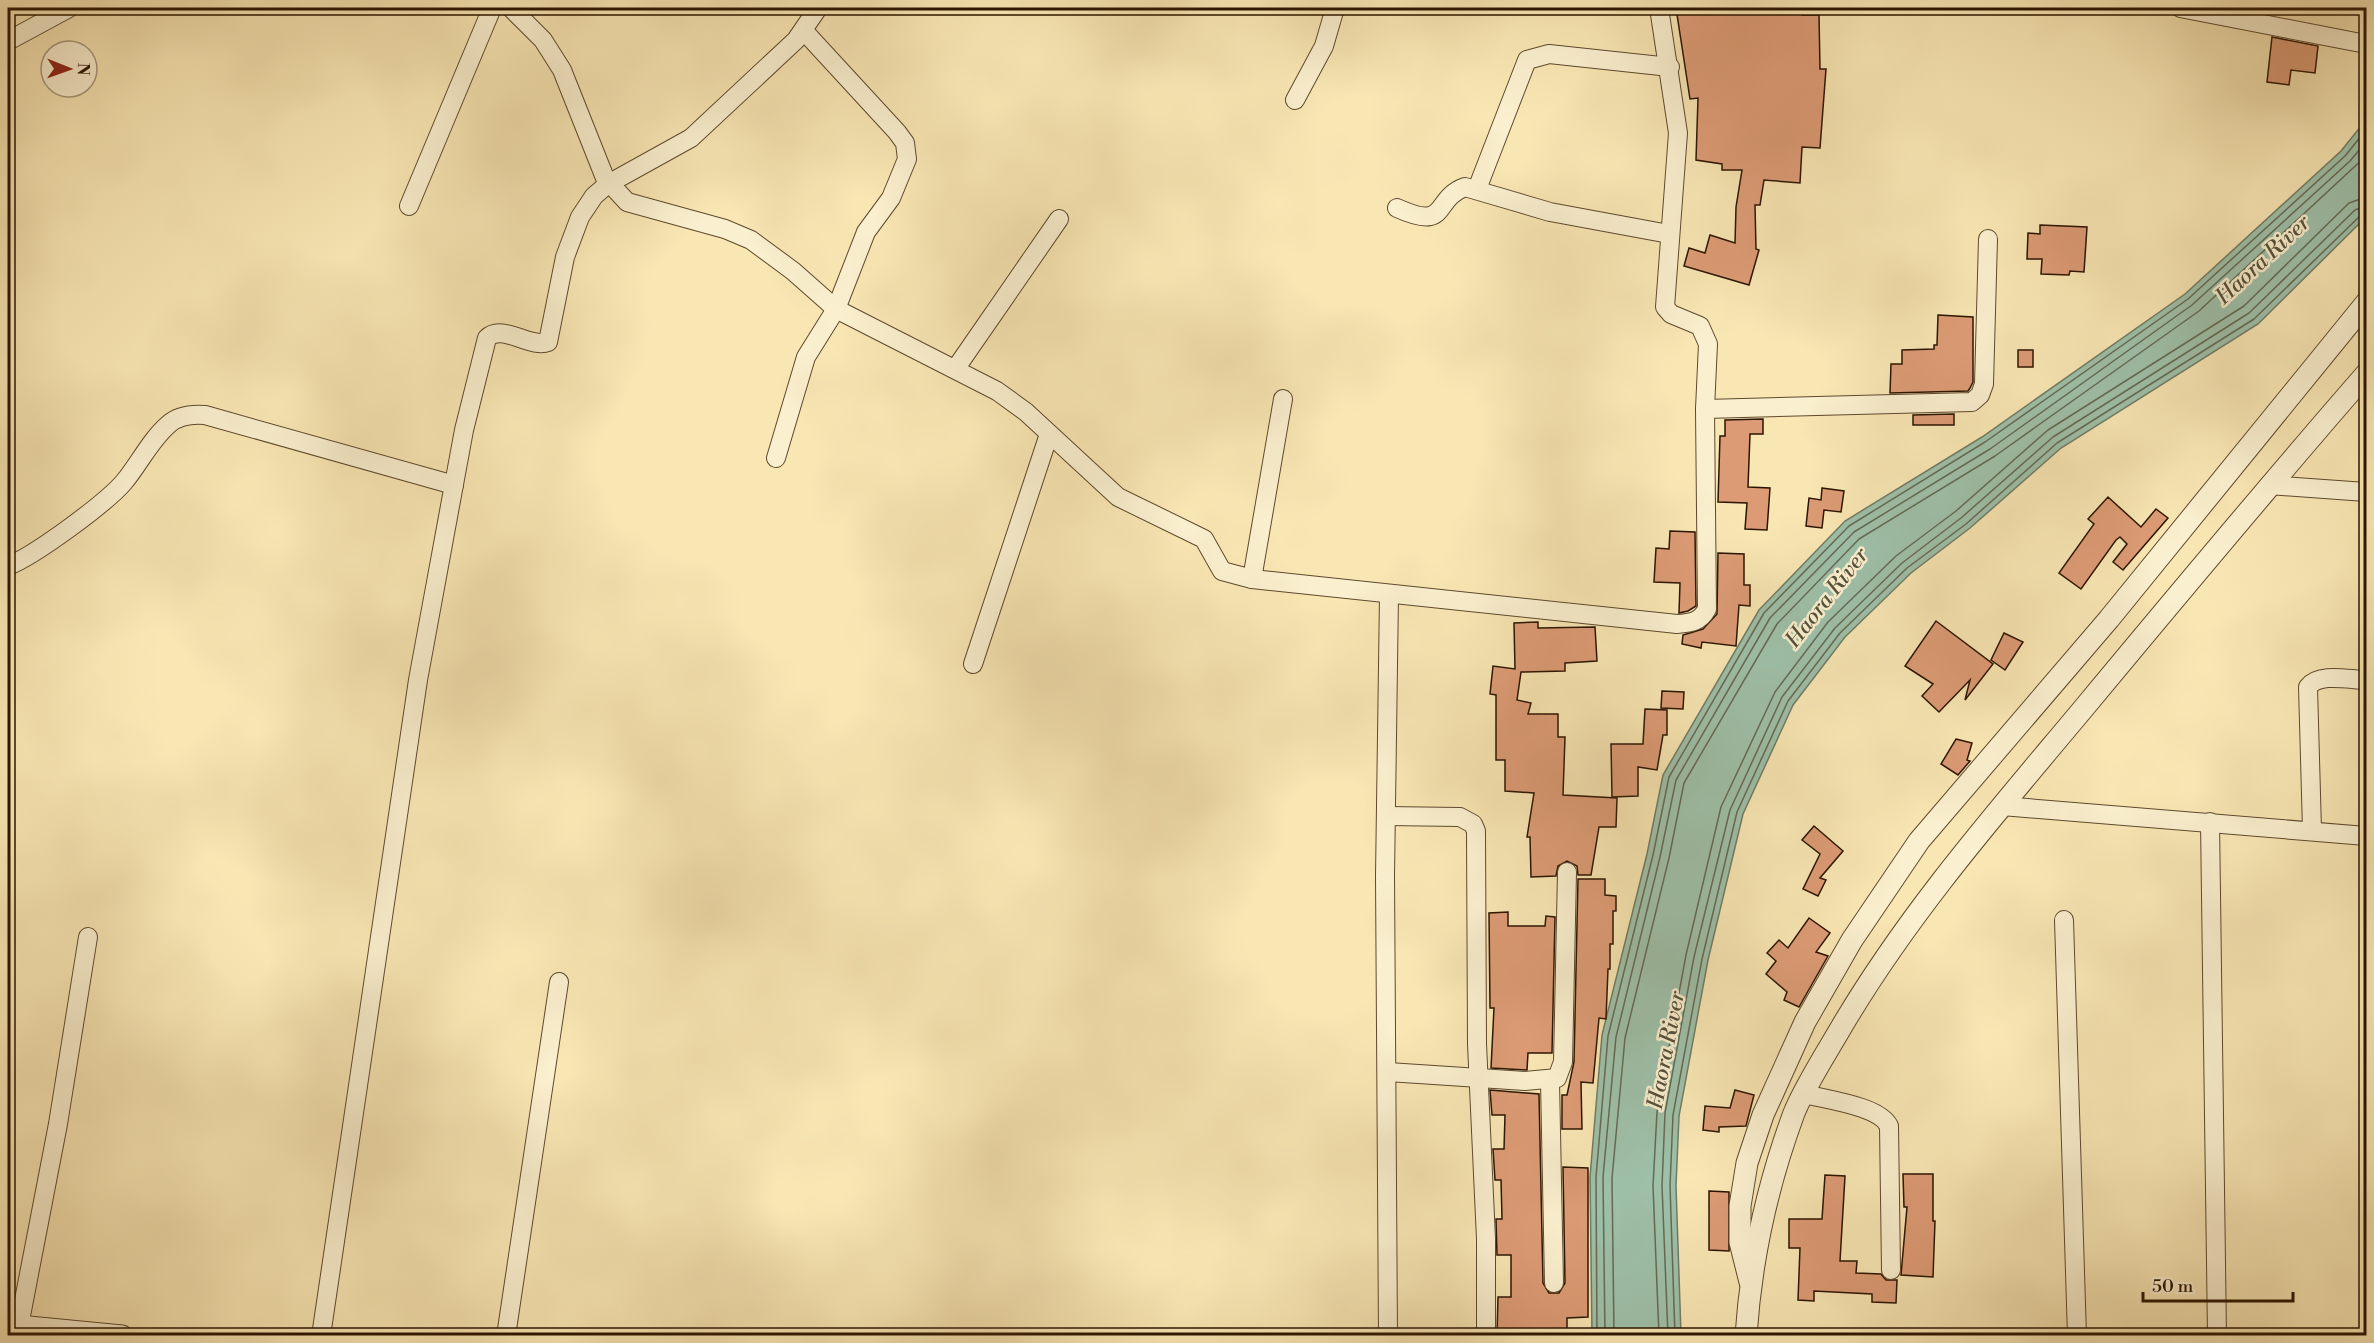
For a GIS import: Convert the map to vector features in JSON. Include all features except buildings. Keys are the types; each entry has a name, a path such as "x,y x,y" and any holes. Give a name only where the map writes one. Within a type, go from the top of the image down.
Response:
{"street":[{"path":"8,41 69,8"},
{"path":"409,206 492,8"},
{"path":"511,8 543,40 562,70 608,184 627,202 698,221 751,240 793,271 836,309 956,368 1010,399 1118,497 1193,532 1206,543 1222,571 1252,579 1667,623 1688,623 1702,618 1707,609 1705,409 1708,344 1700,326 1671,314 1665,307 1678,133 1670,67 1659,8"},
{"path":"321,1335 394,833 454,485 487,338 499,334 541,344 548,342 566,257 580,217 594,196 608,184 691,138 804,31 818,8"},
{"path":"1295,100 1324,46 1335,8"},
{"path":"2180,8 2367,44"},
{"path":"776,458 806,357 836,309 866,232 891,198 907,159 907,149 897,132 804,31"},
{"path":"1478,189 1527,60 1533,56 1549,54 1670,67"},
{"path":"1397,208 1415,216 1429,216 1444,207 1461,189 1478,189 1559,214 1669,234"},
{"path":"956,368 1059,219"},
{"path":"1705,409 1972,402 1980,395 1984,384 1988,239"},
{"path":"1750,1282 1740,1242 1740,1206 1747,1163 1763,1115 1805,1022 1852,940 1918,841 2109,619 2367,303"},
{"path":"1746,1335 1750,1282 1758,1232 1774,1172 1796,1110 1819,1064 1877,967 1923,902 2002,806 2269,485 2367,374"},
{"path":"1252,579 1283,399"},
{"path":"8,566 34,552 102,502 123,483 169,424 192,414 205,415 454,485"},
{"path":"973,664 1049,434"},
{"path":"2269,485 2367,492"},
{"path":"1388,1335 1386,816 1389,594"},
{"path":"2312,830 2308,687 2312,682 2322,678 2367,680"},
{"path":"2002,806 2367,836"},
{"path":"1386,816 1460,817 1473,824 1476,831 1479,1078 1486,1239 1486,1335"},
{"path":"2210,822 2217,1335"},
{"path":"1388,1072 1550,1081 1557,1078 1563,1062 1567,872"},
{"path":"2064,920 2077,1335"},
{"path":"88,937 57,1124 13,1325 122,1335"},
{"path":"506,1335 559,982"},
{"path":"1550,1081 1554,1283"},
{"path":"1805,1094 1875,1112 1886,1119 1889,1126 1891,1270"}],"water":[{"name":"Haora River","path":"2366,120 2366,217 2258,324 2061,448 1970,528 1911,573 1845,637 1793,705 1743,814 1708,960 1679,1116 1676,1186 1681,1335 1592,1335 1590,1177 1602,1035 1647,854 1663,775 1759,610 1845,521 1982,437 2185,294 2341,151"}]}
